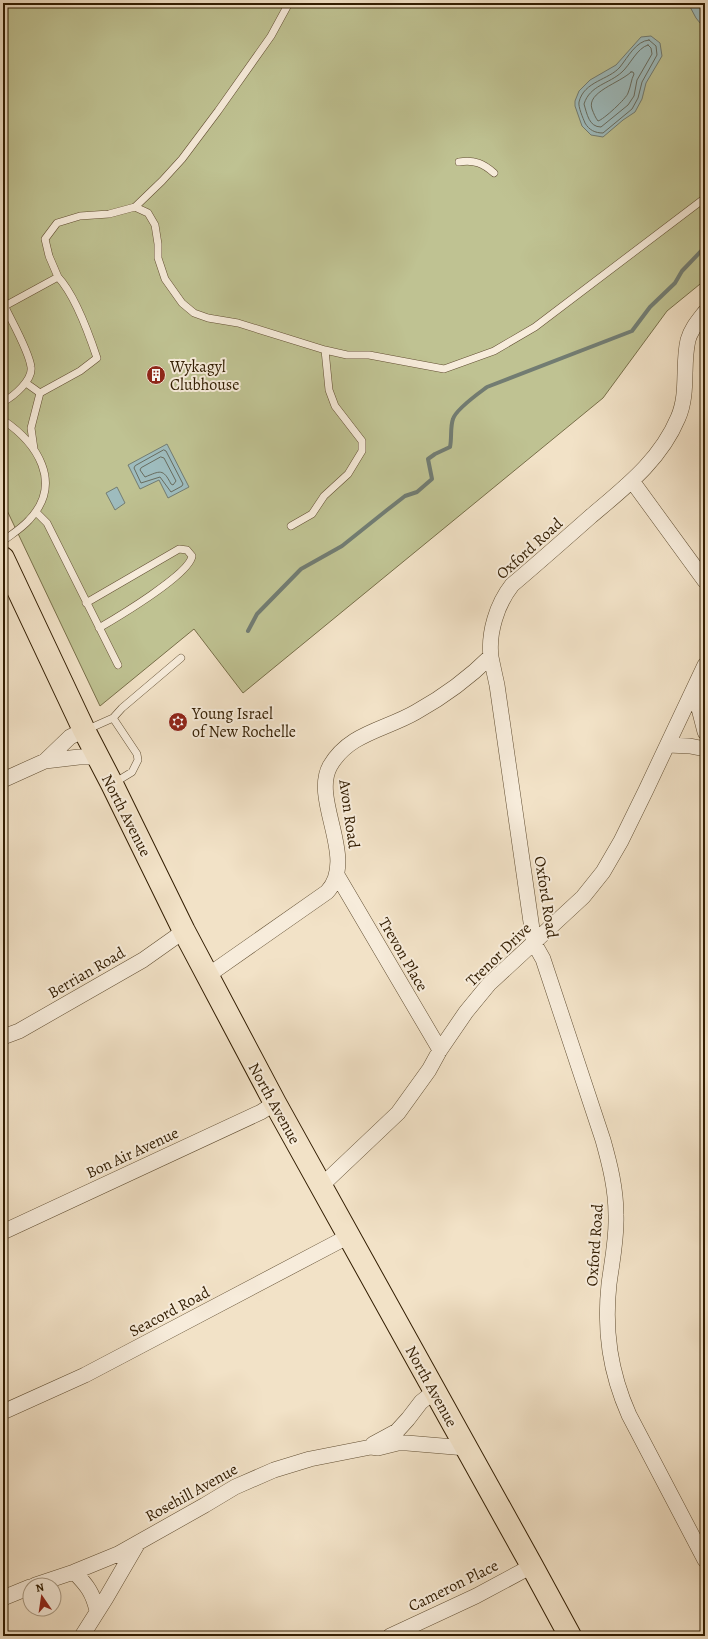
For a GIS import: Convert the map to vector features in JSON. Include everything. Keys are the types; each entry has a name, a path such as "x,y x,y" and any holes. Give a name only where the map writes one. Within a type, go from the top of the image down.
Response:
{"main road":[{"name":"North Avenue","path":"3,558 84,730 207,976 275,1104 570,1636"}],"street":[{"name":"Oxford Road","path":"705,312 693,329 688,340 685,393 679,416 662,449 632,481 512,585 505,595 494,622 491,656 497,685 534,943 543,959 611,1168 616,1199 616,1238 609,1285 608,1329 613,1370 621,1397 629,1415 705,1560"},
{"path":"632,481 705,581"},
{"name":"Avon Road","path":"337,875 337,851 326,792 325,776 338,753 353,740 414,713 432,702 475,672 491,656"},
{"name":"Trenor Drive","path":"321,1186 398,1113 429,1070 440,1050 466,1012 489,984 583,897 603,872 668,745 705,665"},
{"path":"694,689 705,732"},
{"path":"45,761 70,737 84,730"},
{"path":"668,745 690,746 705,749"},
{"path":"3,780 45,761 79,757 98,757"},
{"path":"207,976 327,892 333,886 337,875"},
{"name":"Trevon Place","path":"337,875 440,1050"},
{"name":"Berrian Road","path":"3,1037 19,1031 136,964 184,931"},
{"name":"Bon Air Avenue","path":"3,1232 261,1112 275,1104"},
{"name":"Seacord Road","path":"3,1412 85,1375 349,1236"},
{"name":"Rosehill Avenue","path":"371,1447 374,1442 397,1431 421,1402 435,1391"},
{"name":"Rosehill Avenue","path":"59,1577 118,1554 235,1487 274,1470 310,1459 371,1447 378,1448 398,1443 466,1448"},
{"path":"82,1636 138,1542"},
{"name":"Cameron Place","path":"390,1636 476,1596 532,1566"},
{"path":"74,1572 84,1582 94,1596 97,1611"},
{"path":"3,1598 22,1590"}],"lane":[{"path":"34,449 31,428 40,393 80,371 97,358 91,338 66,286 58,277 49,256 45,239 57,223 80,216 109,214 135,207 162,182 182,159 218,111 271,36 289,3"},
{"path":"460,162 467,160 481,163 494,173"},
{"path":"135,207 148,213 155,225 158,258 165,279 182,303 194,313 208,318 238,323 268,331 325,350 347,355 368,355 444,369 494,351 534,327 705,198"},
{"path":"3,402 26,383 32,368 23,342 4,307 58,277"},
{"path":"291,526 312,514 324,496 348,474 362,451 362,441 335,406 329,390 325,350"},
{"path":"26,383 40,393"},
{"path":"3,420 20,433 34,449 42,466 45,489 42,500 36,512 29,520 3,541"},
{"path":"36,512 47,523 118,665"},
{"path":"86,603 179,549 187,550 192,556 192,560 181,572 154,593 99,628"},
{"path":"84,730 113,718 122,708 181,658"},
{"path":"112,784 132,772 138,760 137,754 113,718"}],"green space":[{"path":"3,3 705,3 705,280 667,311 603,398 243,693 194,629 100,706 3,502"}],"water":[{"path":"688,3 702,3 705,12 705,29 696,18"},
{"path":"651,36 660,43 662,56 646,83 642,99 635,112 603,137 591,135 582,126 575,106 575,101 579,91 590,80 616,65 641,37"},
{"path":"167,444 189,487 168,498 159,480 140,489 128,465"},
{"path":"117,487 125,503 115,510 106,493"}],"waterway":[{"path":"248,631 257,614 301,569 342,546 405,496 417,492 432,479 428,459 450,447 453,419 458,411 468,402 487,387 632,331 650,307 675,283 682,271 705,247"}],"place":[{"name":"Wykagyl Clubhouse","path":"156,375"},
{"name":"Young Israel of New Rochelle","path":"178,722"}]}
